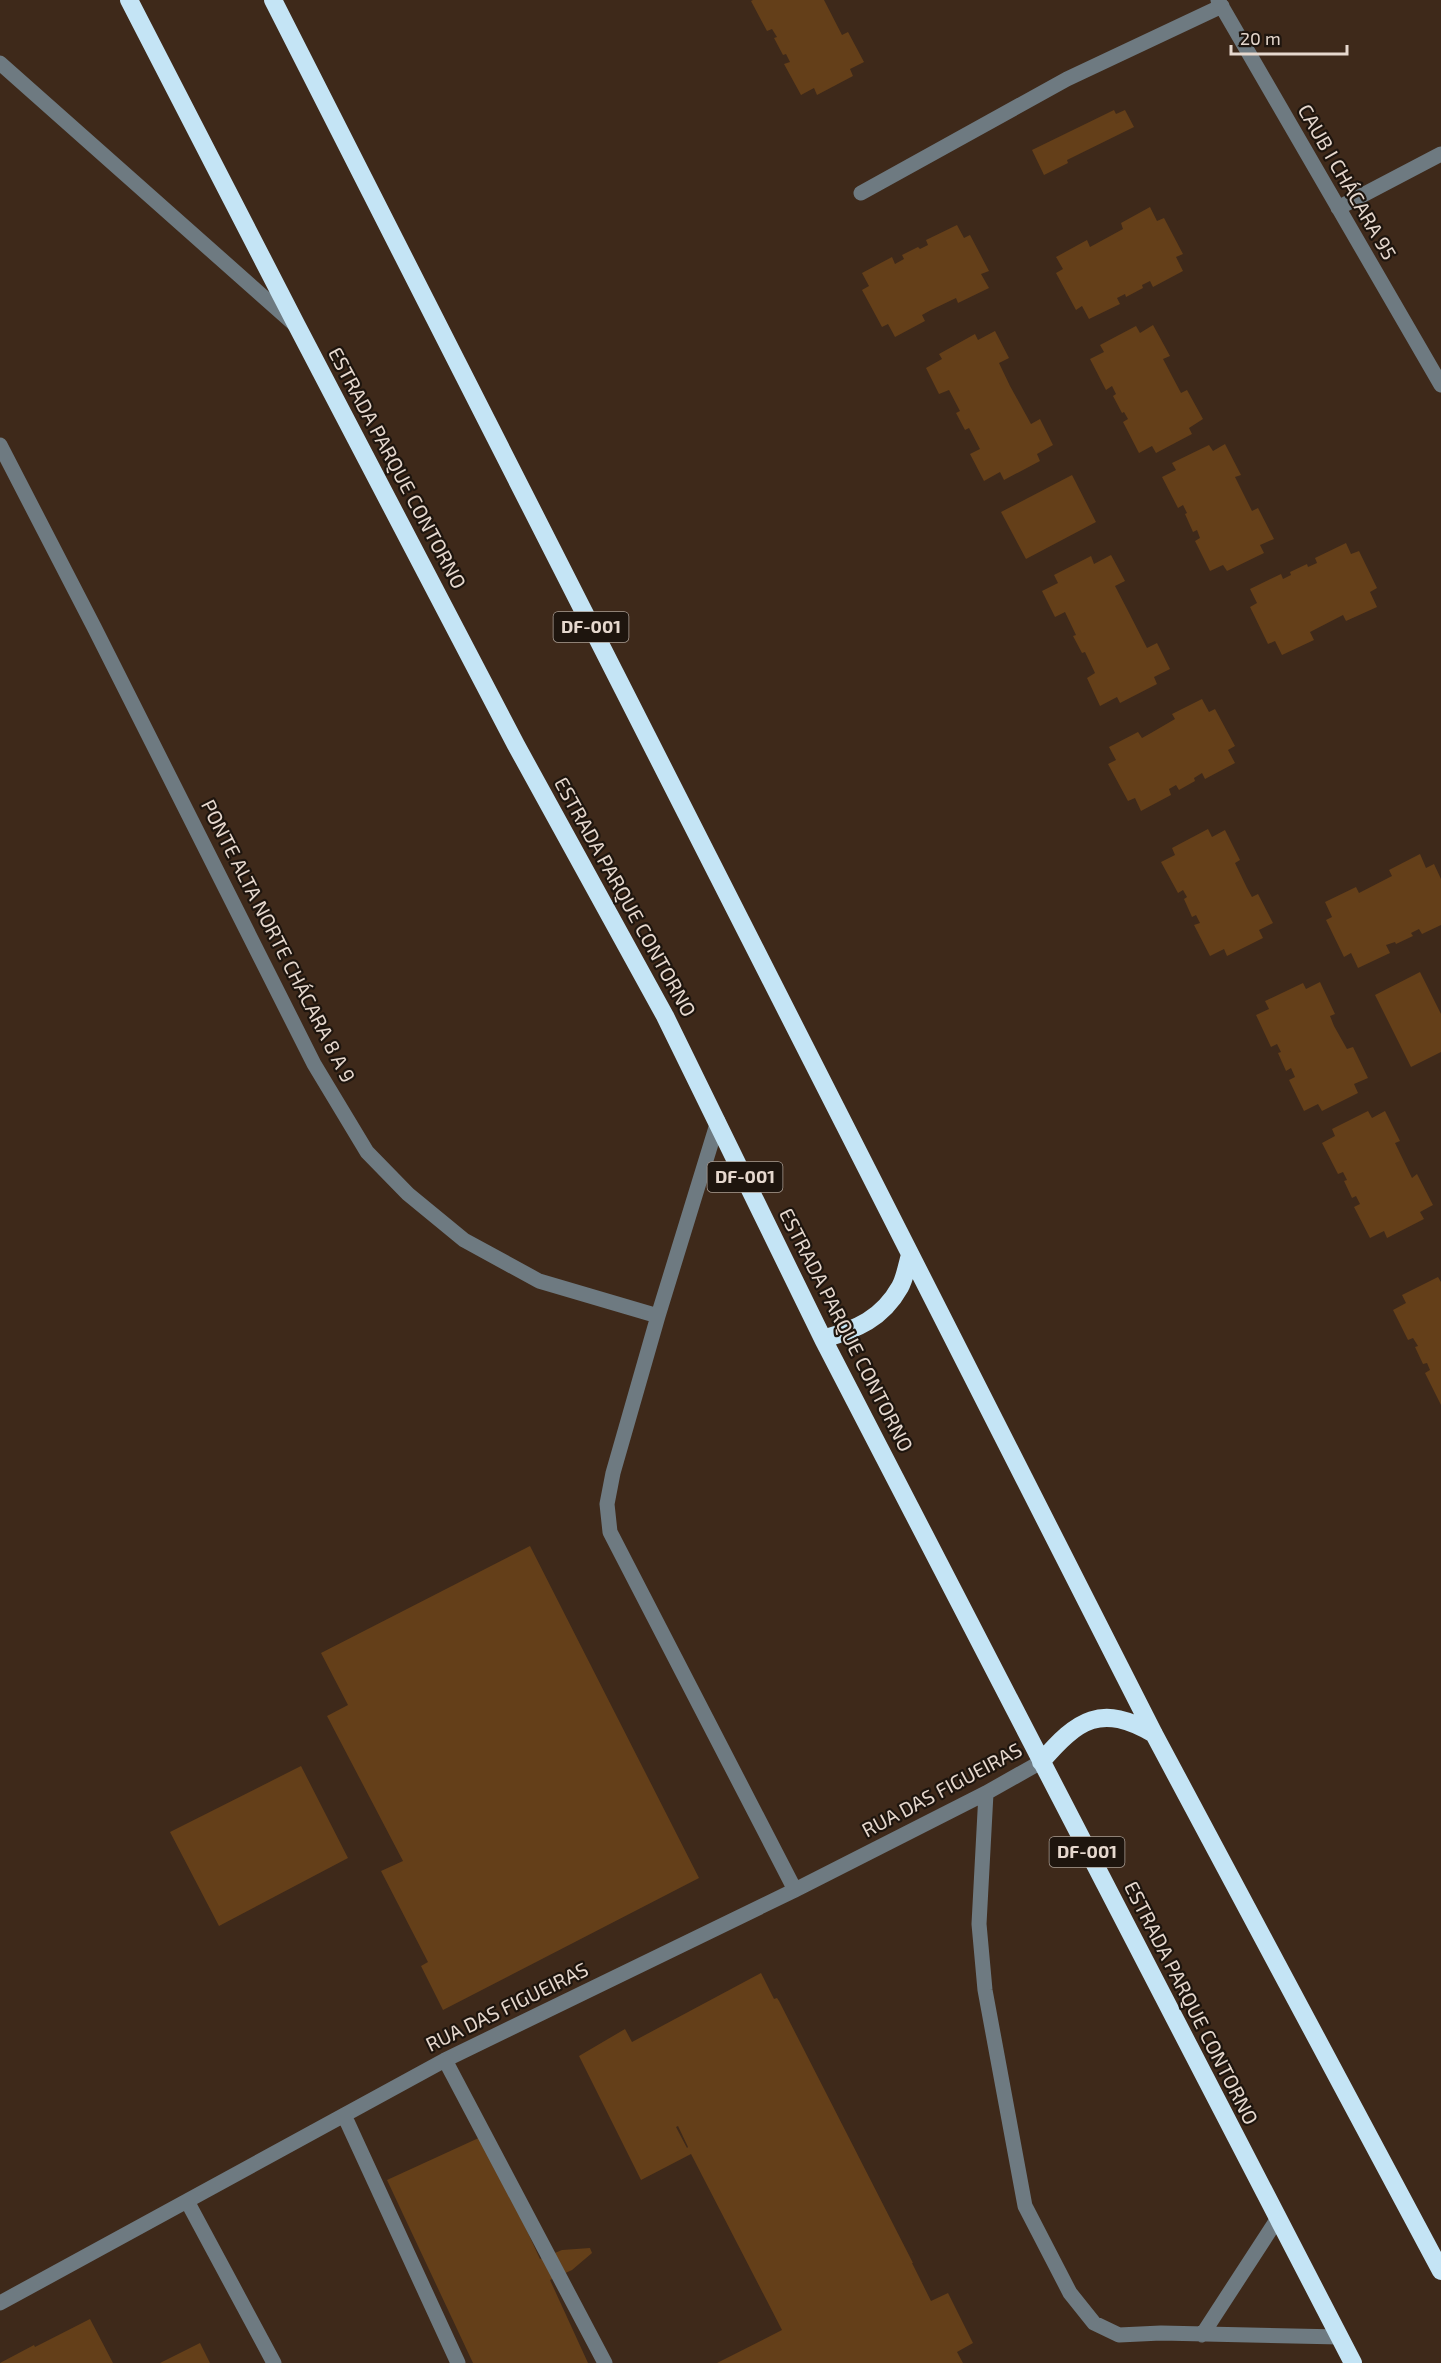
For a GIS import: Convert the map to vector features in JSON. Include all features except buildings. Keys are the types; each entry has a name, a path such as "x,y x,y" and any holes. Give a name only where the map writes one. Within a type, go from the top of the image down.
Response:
{"highway":[{"name":"ESTRADA PARQUE CONTORNO","path":"129,0 516,745 665,1016 823,1339 1353,2363"},
{"name":"DF-001","path":"273,0 1154,1734 1441,2271"},
{"path":"823,1339 855,1330 881,1312 900,1286 910,1255"},
{"path":"1041,1762 1070,1730 1091,1720 1113,1718 1135,1723 1154,1734"}],"street":[{"path":"861,193 1067,79 1220,3"},
{"name":"CAUB I CHÁCARA 95","path":"1220,3 1441,385"},
{"path":"0,63 297,326"},
{"path":"1338,208 1441,154"},
{"name":"PONTE ALTA NORTE CHÁCARA 8 A 9","path":"0,445 100,638 314,1064 367,1152 408,1194 474,1245 539,1281 657,1316"},
{"path":"718,1121 657,1316 607,1504 610,1532 795,1890"},
{"name":"RUA DAS FIGUEIRAS","path":"0,2303 445,2060 795,1890 986,1793 1041,1762"},
{"path":"986,1793 979,1924 984,1979 1025,2206 1070,2293 1094,2323 1119,2336 1161,2333 1340,2337"},
{"path":"445,2060 605,2363"},
{"path":"344,2115 458,2363"},
{"path":"187,2201 274,2363"},
{"path":"1202,2335 1278,2218"}]}
